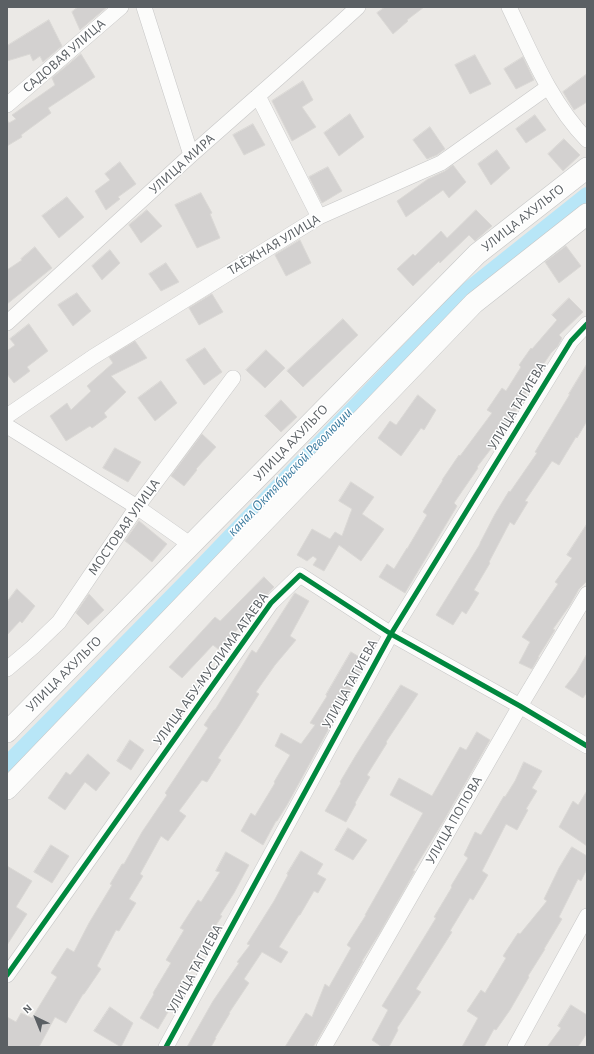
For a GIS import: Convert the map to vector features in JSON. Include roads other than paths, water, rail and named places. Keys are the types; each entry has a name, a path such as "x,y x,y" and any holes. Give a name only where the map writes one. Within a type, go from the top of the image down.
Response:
{"main road":[{"name":"УЛИЦА АХУЛЬГО","path":"7,732 477,254 587,168"},
{"path":"7,789 474,303 587,214"}],"street":[{"name":"САДОВАЯ УЛИЦА","path":"7,104 121,7"},
{"path":"144,7 191,155"},
{"name":"УЛИЦА МИРА","path":"7,323 191,155 358,7"},
{"path":"509,7 548,87 577,129 587,140"},
{"name":"ТАЁЖНАЯ УЛИЦА","path":"7,416 93,357 319,217 441,162 548,87"},
{"path":"258,96 319,217"},
{"name":"УЛИЦА ТАГИЕВА","path":"166,1047 391,634 571,341 587,324"},
{"name":"МОСТОВАЯ УЛИЦА","path":"7,669 33,648 58,622 137,507 233,378"},
{"path":"7,426 137,507 191,545"},
{"name":"УЛИЦА АБУ-МУСЛИМА АТАЕВА","path":"7,975 271,603 300,574 391,634 520,706 587,746"},
{"name":"УЛИЦА ПОПОВА","path":"324,1047 520,706 587,594"},
{"path":"515,1047 587,916"}],"waterway":[{"name":"канал Октябрьской Революции","path":"7,764 200,568 464,293 587,195"}]}
